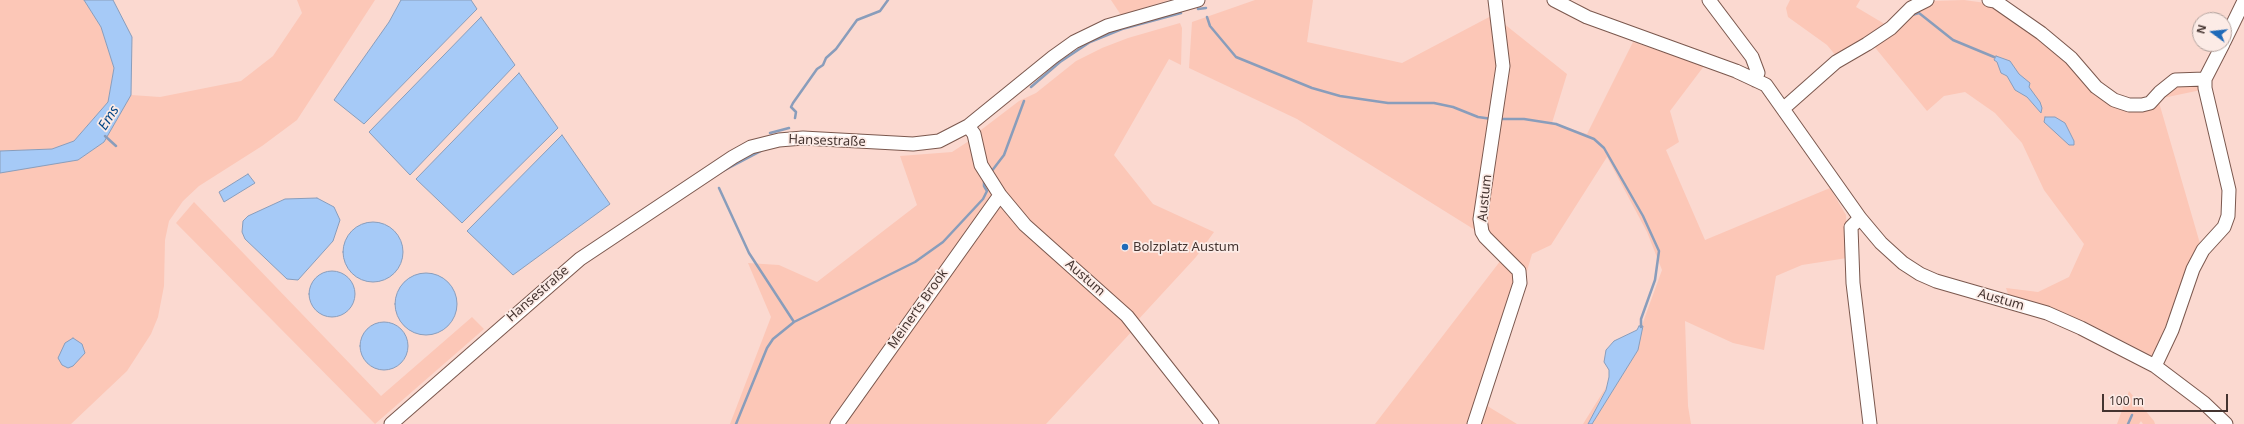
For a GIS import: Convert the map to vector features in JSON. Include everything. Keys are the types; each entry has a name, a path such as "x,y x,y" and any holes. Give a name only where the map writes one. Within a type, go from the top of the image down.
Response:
{"street":[{"name":"Hansestraße","path":"391,424 580,259 660,203 739,153 764,143 803,138 928,144 952,136 968,126 1053,57 1074,42 1107,26 1198,0"},
{"name":"Austum","path":"1474,424 1520,283 1518,272 1485,237 1480,218 1503,66 1496,0"},
{"name":"Austum","path":"1554,0 1587,17 1766,85 1784,108 1860,218 1881,243 1920,274 1936,281 2047,313 2155,366 2204,403 2226,424"},
{"path":"1709,0 1752,57 1758,73 1755,80"},
{"path":"1784,108 1836,62 1891,28 1911,8 1927,0"},
{"path":"1989,0 1995,1 2041,33 2070,58 2096,87 2114,100 2130,105 2142,105 2150,103 2160,92 2175,80 2205,79"},
{"path":"2232,25 2244,1"},
{"path":"2155,366 2172,330 2192,269 2203,250 2224,227 2230,206 2229,190 2205,88 2205,79 2218,52"},
{"name":"Austum","path":"968,126 974,134 981,164 1000,195 1025,225 1127,316 1212,424"},
{"name":"Meinerts Brook","path":"837,424 1000,195"},
{"path":"1860,218 1851,227 1853,282 1870,424"}],"shaded area":[{"path":"0,0 84,0 101,27 114,68 108,102 74,141 52,149 0,151"},
{"path":"297,0 375,0 297,120 262,146 199,186 183,201 169,221 165,240 164,286 158,317 151,334 127,371 71,424 0,424 0,173 78,160 104,142 131,95 160,97 241,81 273,56 302,13"},
{"path":"1111,0 1169,0 1121,15"},
{"path":"1255,0 1313,0 1307,42 1402,63 1493,15 1500,56 1475,230 1297,119 1189,68 1192,22"},
{"path":"1790,0 1860,0 1856,7 1888,26 1837,57 1827,45 1788,17 1786,8"},
{"path":"1964,0 1993,4 2127,107 2175,84 2200,82 2201,90 2158,99 2201,247 2152,356 2086,322 2009,297 2006,288 2038,292 2069,277 2084,244 2044,190 2022,143 1995,113 1965,92 1944,96 1927,111 1873,45 1916,9 1933,1"},
{"path":"1180,23 1182,28 1181,65 1169,59 1114,155 1153,204 1214,232 1196,257 1137,321 1027,224 983,163 977,133 1019,101 1036,93 1076,61 1102,48 1128,38"},
{"path":"1503,23 1567,74 1552,123 1587,134 1633,42 1704,66 1670,111 1679,142 1666,150 1705,240 1830,188 1846,215 1847,258 1802,265 1776,276 1764,350 1733,343 1685,321 1688,406 1691,424 1592,424 1638,350 1642,325 1662,270 1647,232 1607,157 1551,245 1532,254 1527,271 1506,254 1487,231 1486,210 1509,56"},
{"path":"972,139 997,196 1135,328 1046,424 730,424 771,317 748,263 779,265 817,282 917,205 900,156 952,152"},
{"path":"194,202 381,396 472,317 484,329 375,424 176,223"},
{"path":"1501,260 1516,274 1469,424 1375,424"},
{"path":"1608,384 1588,424 1583,424"},
{"path":"2129,391 2155,424 2143,424 2141,421 2139,424 2117,424"},
{"path":"1484,404 1517,424 1479,424"}],"water":[{"name":"Ems","path":"84,0 113,0 132,37 131,95 104,142 78,160 0,173 0,151 52,149 74,141 108,102 114,68 101,27"},
{"path":"401,0 471,0 477,9 364,124 334,100 389,22"},
{"path":"481,17 515,65 410,175 369,132"},
{"path":"1996,56 2010,61 2019,74 2030,83 2029,87 2040,102 2042,108 2041,113 2027,97 2015,90 2007,76 2001,73 1997,62 1994,60"},
{"path":"519,73 558,128 462,223 416,179"},
{"path":"2045,117 2055,117 2065,123 2074,141 2074,145 2069,145 2044,122"},
{"path":"562,135 610,204 513,275 467,231"},
{"path":"248,174 255,183 224,202 219,192"},
{"path":"317,198 334,207 340,220 333,241 298,280 287,279 245,239 242,232 243,221 248,216 285,199"},
{"path":"367,222 379,222 390,227 398,235 403,246 401,264 390,277 379,282 367,282 356,277 348,269 343,258 343,246 348,235 356,227"},
{"path":"337,271 349,277 354,285 354,303 349,311 341,316 327,317 315,311 310,303 309,289 315,277 323,272"},
{"path":"426,273 438,275 448,282 455,292 457,304 455,316 448,326 438,333 426,335 414,333 404,326 397,316 395,304 397,292 404,282 414,275"},
{"path":"379,322 389,322 401,329 408,341 408,351 401,363 389,370 379,370 371,366 364,359 360,351 360,341 364,333 371,326"},
{"path":"1639,326 1643,326 1638,350 1592,424 1588,424 1606,390 1609,370 1604,362 1606,350 1614,341 1637,330"},
{"path":"73,338 82,344 85,353 73,366 68,368 62,365 58,358 65,343"}],"waterway":[{"path":"795,118 796,112 791,107 817,69 823,65 826,58 836,49 857,20 880,11 888,0"},
{"path":"1198,9 1206,8"},
{"path":"1031,87 1060,62 1090,42 1122,29 1181,13"},
{"path":"1912,15 1919,13 1953,40 1994,57"},
{"path":"1207,17 1210,26 1236,57 1312,88 1340,96 1388,103 1434,103 1453,107 1478,117 1492,119"},
{"path":"991,172 1004,155 1024,101"},
{"path":"1499,119 1524,119 1556,124 1594,139 1604,148 1643,216 1659,251 1655,280 1641,319 1641,327"},
{"path":"770,133 789,128"},
{"name":"Ems","path":"105,136 116,146"},
{"path":"721,172 761,151"},
{"path":"736,424 767,348 773,339 794,322 915,262 943,242 983,199 987,191 984,186 984,178"},
{"path":"719,188 749,253 794,322"},
{"path":"2128,424 2132,415"}],"place":[{"name":"Bolzplatz Austum","path":"1125,247"}]}
